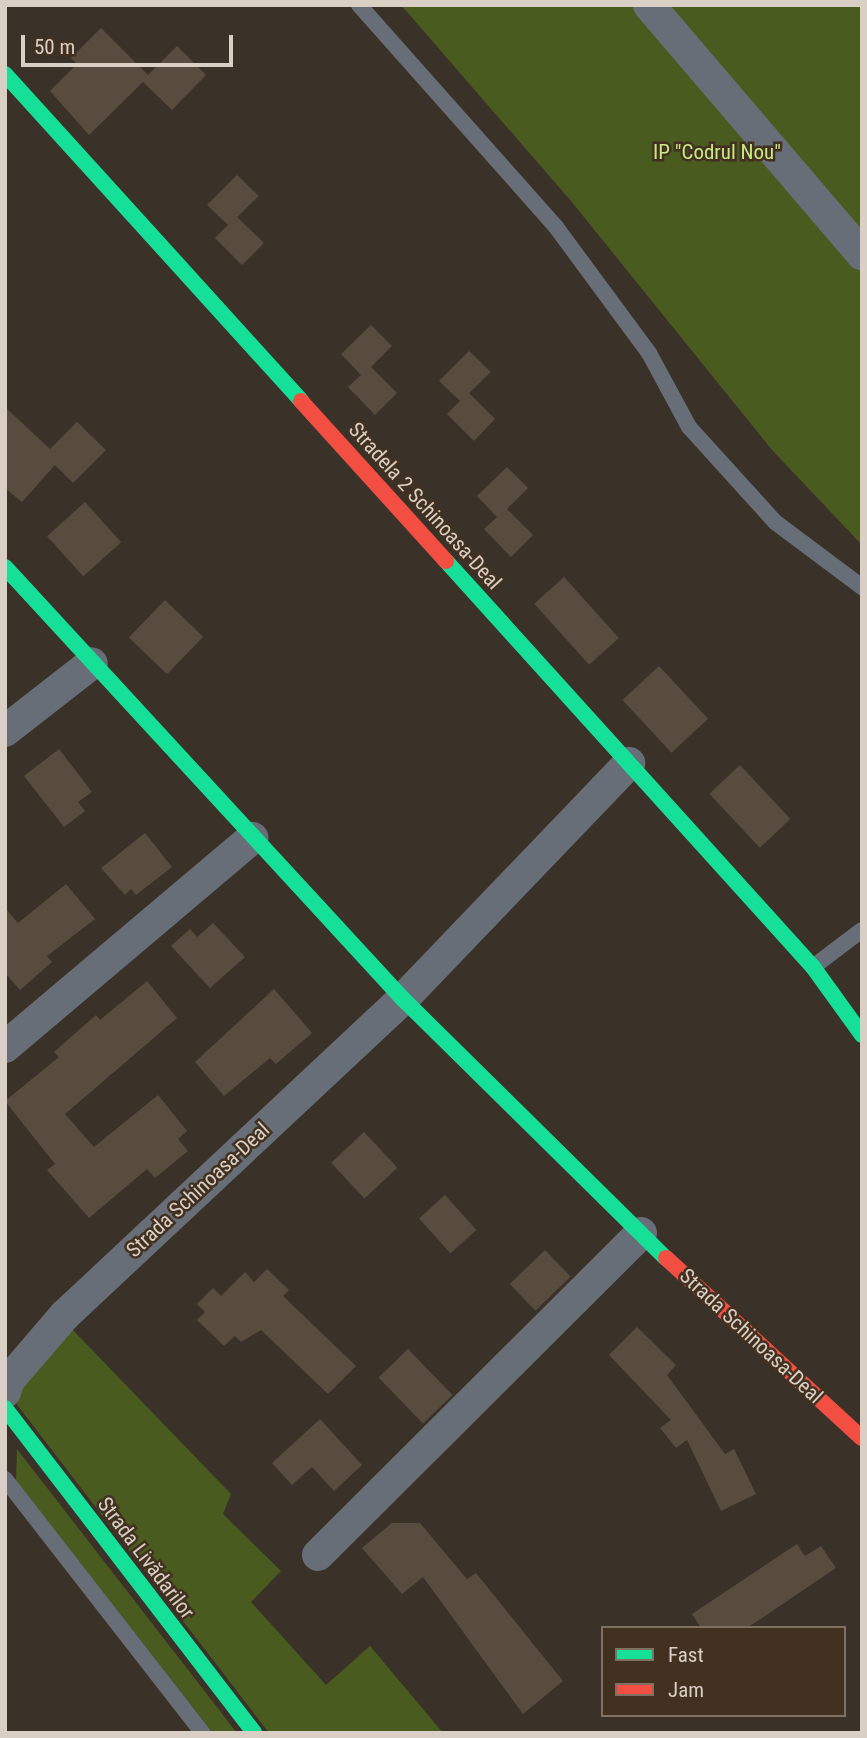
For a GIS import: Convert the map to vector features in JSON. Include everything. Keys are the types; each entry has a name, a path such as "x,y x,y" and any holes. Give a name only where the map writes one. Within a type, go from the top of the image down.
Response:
{"street":[{"path":"649,5 862,254"},
{"name":"Stradela 2 Schinoasa-Deal","path":"5,74 813,967 862,1035"},
{"name":"Strada Schinoasa-Deal","path":"5,567 403,999 640,1233 862,1438"},
{"path":"5,731 92,663"},
{"name":"Strada Schinoasa-Deal","path":"5,1392 9,1380 65,1315 403,999 629,763"},
{"path":"5,1047 252,838"},
{"path":"318,1555 640,1233"},
{"name":"Strada Livădarilor","path":"5,1408 254,1733"}],"lane":[{"path":"359,5 556,227 649,353 689,427 775,523 862,587"},
{"path":"813,967 862,930"},
{"path":"5,1479 202,1733"}],"green space":[{"name":"IP \"Codrul Nou\"","path":"401,5 862,5 862,545 772,450 571,201"},
{"path":"69,1326 231,1494 223,1514 281,1571 251,1602 326,1685 370,1646 443,1733 269,1733 15,1402 18,1387"},
{"path":"17,1449 237,1733 213,1733 16,1481"}],"building":[{"path":"101,28 148,75 177,46 206,75 172,110 143,82 89,135 50,91 77,64 71,58"},
{"path":"237,175 259,196 237,217 264,243 242,265 215,238 228,225 207,205"},
{"path":"371,325 392,346 371,367 397,393 375,415 348,387 361,375 341,354"},
{"path":"469,351 491,372 469,393 495,419 474,441 447,414 460,401 439,381"},
{"path":"5,407 50,449 77,422 106,450 73,483 55,465 22,502 5,488"},
{"path":"507,467 528,488 507,509 533,535 511,557 484,529 497,517 477,496"},
{"path":"85,502 121,542 83,576 47,536"},
{"path":"564,577 619,638 589,665 534,604"},
{"path":"165,600 203,637 167,674 129,637"},
{"path":"659,666 708,719 672,753 622,700"},
{"path":"59,749 92,792 78,802 85,811 64,827 24,776"},
{"path":"740,765 790,819 760,848 709,794"},
{"path":"145,833 172,867 136,895 131,889 125,895 101,868"},
{"path":"66,884 95,919 47,956 52,962 20,990 5,973 5,908 18,923"},
{"path":"213,923 245,957 210,988 171,946 190,929 197,937"},
{"path":"147,981 177,1018 65,1114 94,1147 158,1095 187,1131 178,1139 188,1151 155,1178 147,1169 89,1218 47,1170 55,1164 5,1101 59,1057 54,1052 96,1015 100,1020"},
{"path":"274,989 312,1033 276,1064 270,1058 224,1096 195,1062"},
{"path":"364,1132 397,1168 365,1199 331,1163"},
{"path":"445,1195 476,1230 450,1253 419,1218"},
{"path":"545,1250 571,1277 535,1311 510,1284"},
{"path":"267,1269 289,1290 283,1296 356,1366 328,1394 261,1330 241,1342 235,1336 224,1346 197,1320 205,1312 197,1304 213,1288 221,1296 245,1272 254,1282"},
{"path":"637,1327 676,1365 667,1375 725,1454 734,1449 756,1494 721,1511 687,1440 676,1448 660,1428 671,1420 609,1355"},
{"path":"408,1349 452,1395 423,1424 379,1377"},
{"path":"320,1419 362,1465 334,1491 312,1467 292,1485 272,1463"},
{"path":"392,1523 420,1523 467,1579 476,1573 563,1681 523,1714 423,1577 402,1594 362,1548"},
{"path":"797,1544 805,1556 821,1546 836,1568 750,1626 700,1626 692,1614"}],"traffic: fast":[{"path":"5,74 301,401"},
{"path":"446,561 813,967 862,1035"},
{"path":"5,567 403,999 666,1258"},
{"path":"5,1408 254,1733"}],"traffic: jam":[{"path":"301,401 446,561"},
{"path":"666,1258 862,1438"}]}
